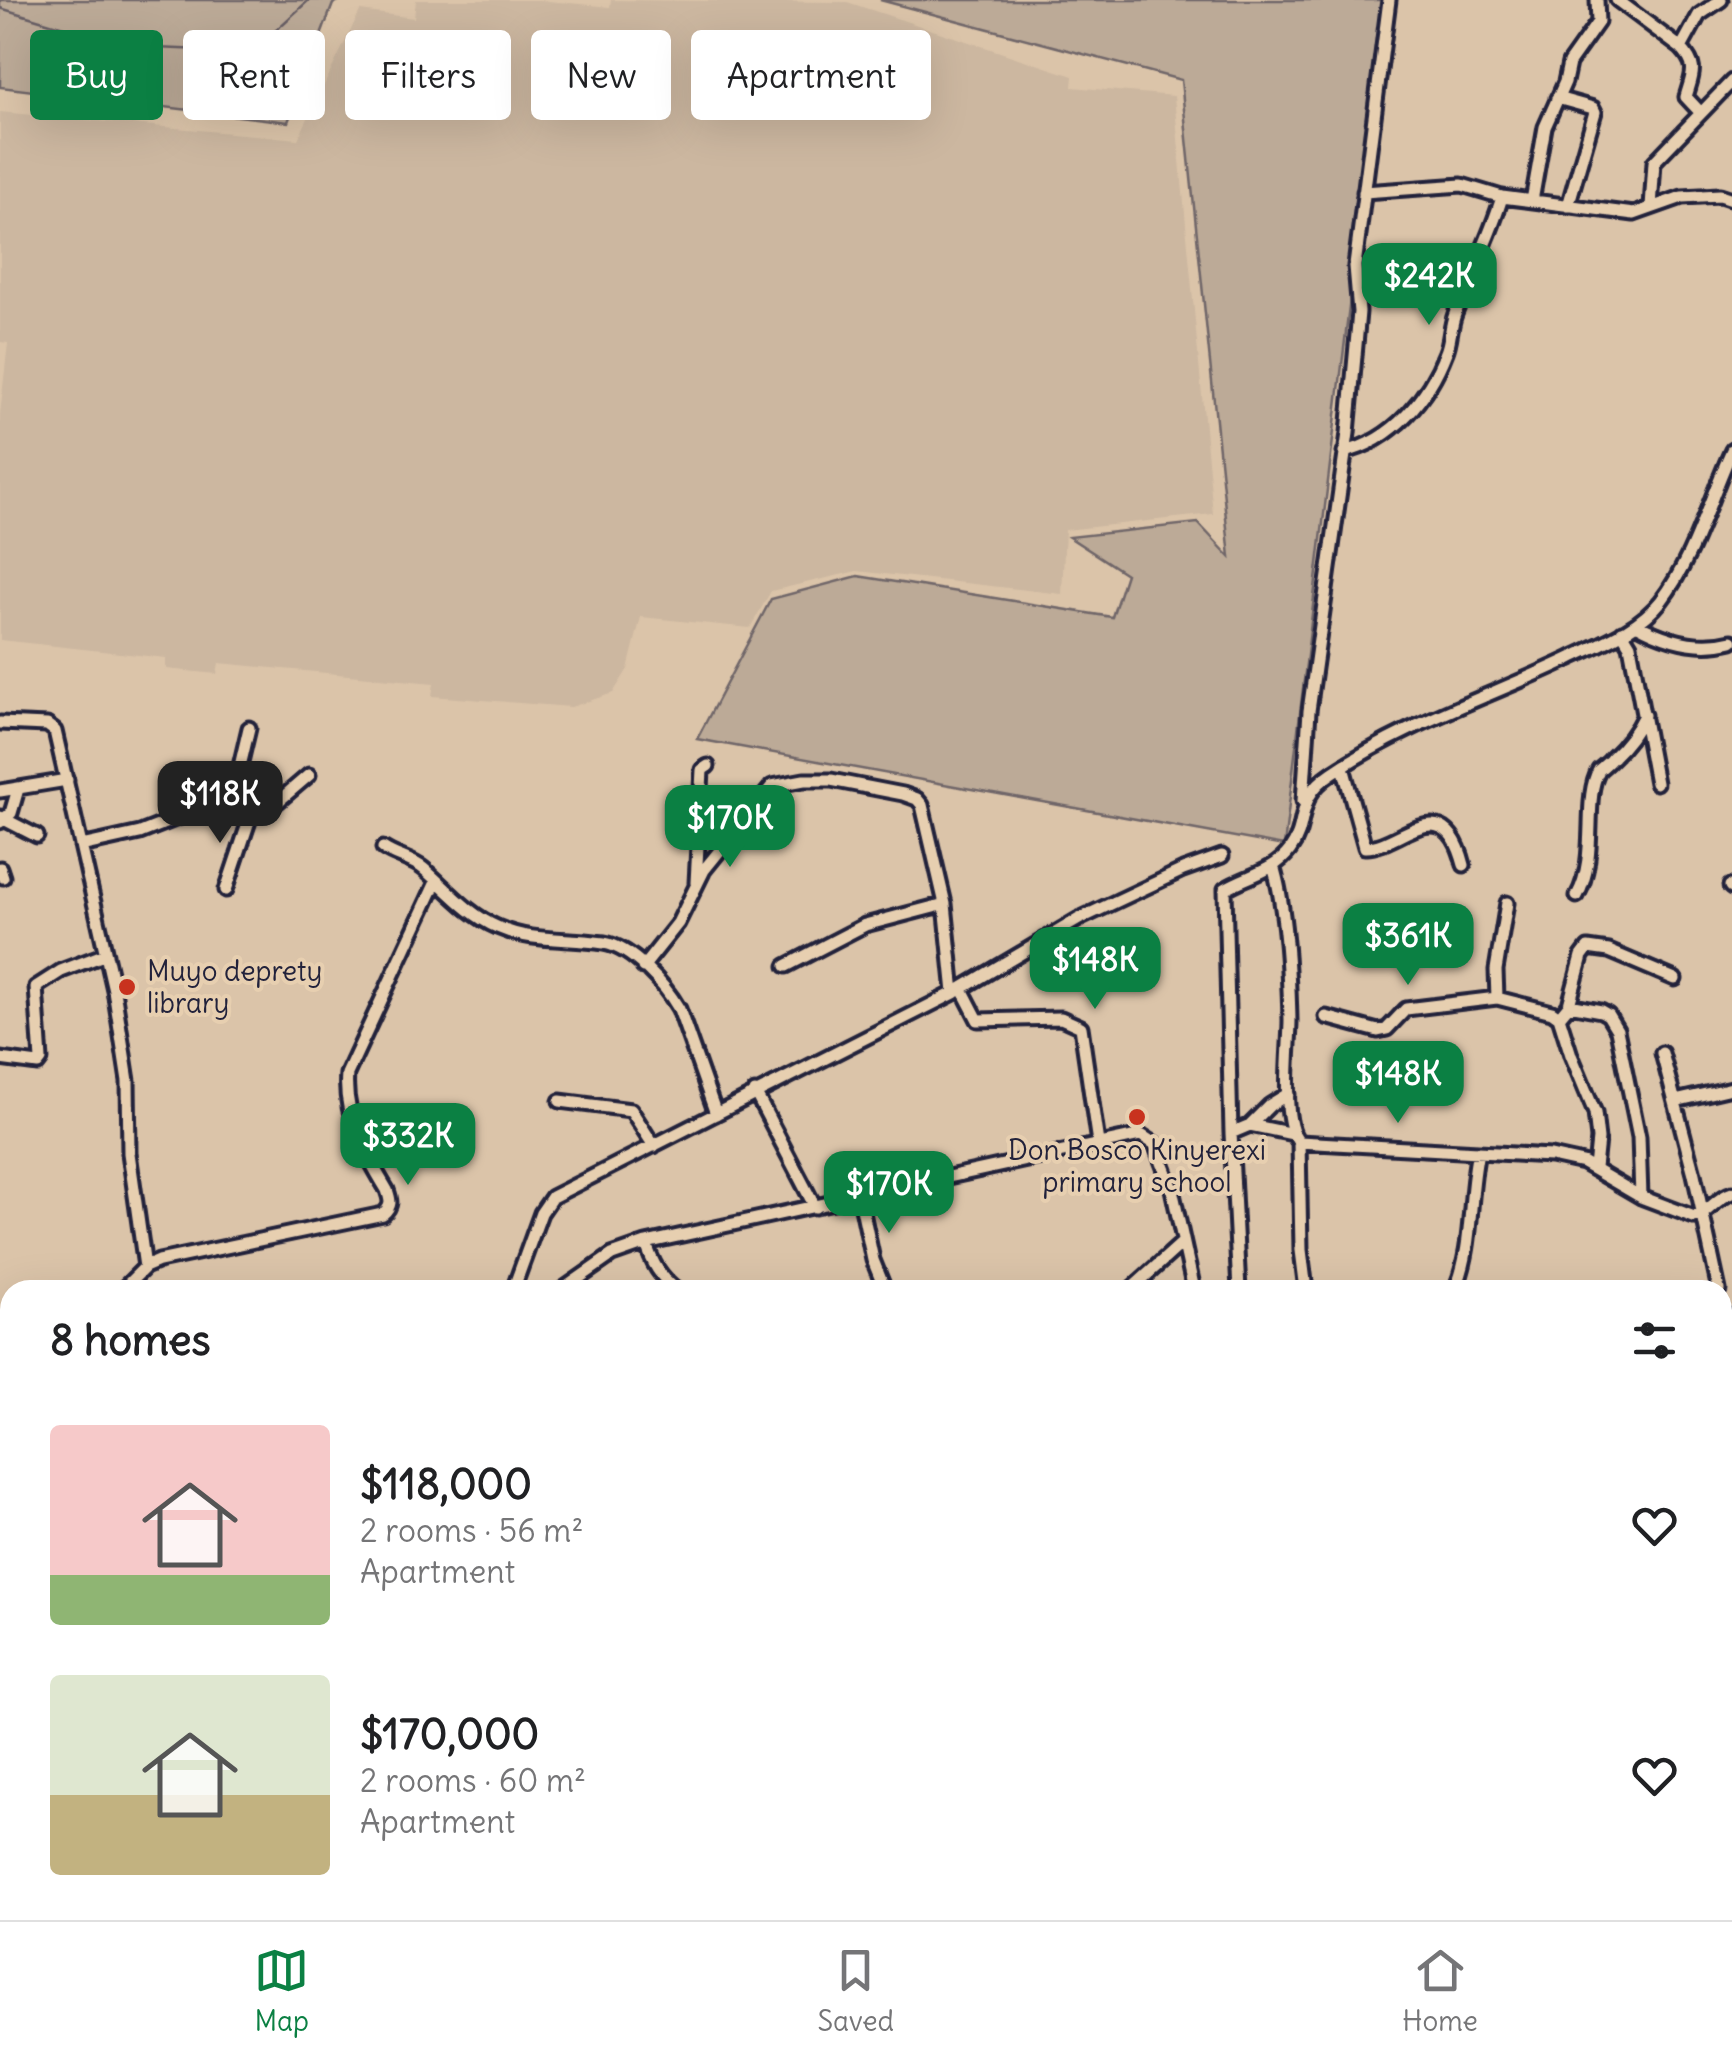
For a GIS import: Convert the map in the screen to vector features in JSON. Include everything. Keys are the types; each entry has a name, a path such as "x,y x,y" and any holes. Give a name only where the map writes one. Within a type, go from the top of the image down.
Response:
{"street":[{"path":"1238,1280 1224,891 1273,866 1291,849 1303,805 1309,711 1358,318 1355,266 1388,0"},
{"path":"1532,201 1546,127 1569,63 1598,22 1597,0"},
{"path":"1618,0 1681,48 1694,65 1686,97 1700,112"},
{"path":"1681,48 1699,15 1714,2"},
{"path":"1651,207 1652,166 1732,81"},
{"path":"1557,98 1593,108 1595,112 1568,206"},
{"path":"1364,192 1462,185 1502,198 1634,214 1700,195 1720,194 1732,199"},
{"path":"1344,452 1390,429 1420,402 1450,342 1454,316 1502,198"},
{"path":"1303,805 1320,782 1400,733 1550,668 1636,624 1661,601 1676,574 1732,450"},
{"path":"1636,624 1662,638 1702,644 1732,641"},
{"path":"1622,632 1630,645 1656,784"},
{"path":"1577,896 1584,884 1590,852 1600,770 1635,733 1644,715"},
{"path":"0,723 52,728 67,780 106,954 128,1080 130,1153 146,1267"},
{"path":"228,813 249,728"},
{"path":"696,883 702,770 708,766"},
{"path":"1343,767 1365,847 1371,848 1415,827 1428,826 1448,832 1459,846 1464,865"},
{"path":"82,846 140,833 188,814 251,815 275,804 309,775"},
{"path":"0,790 67,780"},
{"path":"643,968 678,924 696,883 771,787 804,780 831,780 904,794 919,801 926,814 958,991 978,1020 1061,1018 1082,1027 1098,1143"},
{"path":"18,789 12,811 1,820 37,836"},
{"path":"226,890 251,815"},
{"path":"383,848 422,868 470,911 496,926 528,938 609,944 643,968 672,996 716,1114"},
{"path":"517,1280 541,1213 552,1197 958,991 1079,919 1182,870 1222,856"},
{"path":"1273,866 1287,969 1288,1094 1296,1138 1305,1280"},
{"path":"132,1280 158,1261 383,1214 389,1208 387,1190 353,1124 346,1079 436,882"},
{"path":"1497,998 1496,970 1507,903"},
{"path":"786,966 865,925 945,904"},
{"path":"1560,1016 1569,1005 1582,956 1588,948 1608,951 1675,979"},
{"path":"0,1059 38,1064 41,1060 36,987 61,970 106,954"},
{"path":"1326,1017 1387,1030 1402,1011 1410,1008 1497,998 1560,1016"},
{"path":"1569,1005 1601,1011 1617,1030 1639,1137 1641,1197"},
{"path":"1560,1016 1571,1056 1595,1113 1595,1168"},
{"path":"1662,1053 1717,1280"},
{"path":"1675,1101 1732,1088"},
{"path":"755,1092 815,1208"},
{"path":"1230,1133 1250,1125 1288,1094"},
{"path":"560,1101 630,1110 654,1146"},
{"path":"1250,1125 1296,1138 1551,1156 1595,1168 1641,1197 1683,1214 1701,1216"},
{"path":"576,1280 612,1255 646,1243 1141,1135 1155,1144 1172,1189 1191,1280"},
{"path":"1457,1280 1471,1221 1470,1186 1478,1152"},
{"path":"1701,1216 1717,1199 1732,1193"},
{"path":"860,1198 873,1260 882,1280"},
{"path":"646,1243 664,1280"},
{"path":"1141,1280 1182,1243"}],"shaded area":[{"path":"0,0 341,0 333,4 323,30 183,30 183,109 163,107 163,30 30,30 30,91 0,87"},
{"path":"416,0 538,0 610,7 611,0 847,2 1073,76 1072,87 1174,96 1213,514 1065,530 1062,594 857,571 771,591 750,628 641,617 628,669 613,693 571,707 432,696 434,683 219,663 217,674 166,669 166,658 0,640 0,414 8,343 0,342 0,112 30,115 30,120 88,120 298,139 307,120 325,120 325,83 345,42 345,120 511,120 511,30 351,30 360,11 414,18"},
{"path":"880,0 1386,0 1284,846 697,739 771,599 858,576 1112,617 1126,574 1069,537 1198,523 1230,557 1181,80"}],"waterway":[{"path":"0,8 131,47 252,52 309,0"}],"place":[{"name":"Muyo deprety library","path":"127,987"},
{"name":"Don Bosco Kinyerexi primary school","path":"1137,1117"}]}
